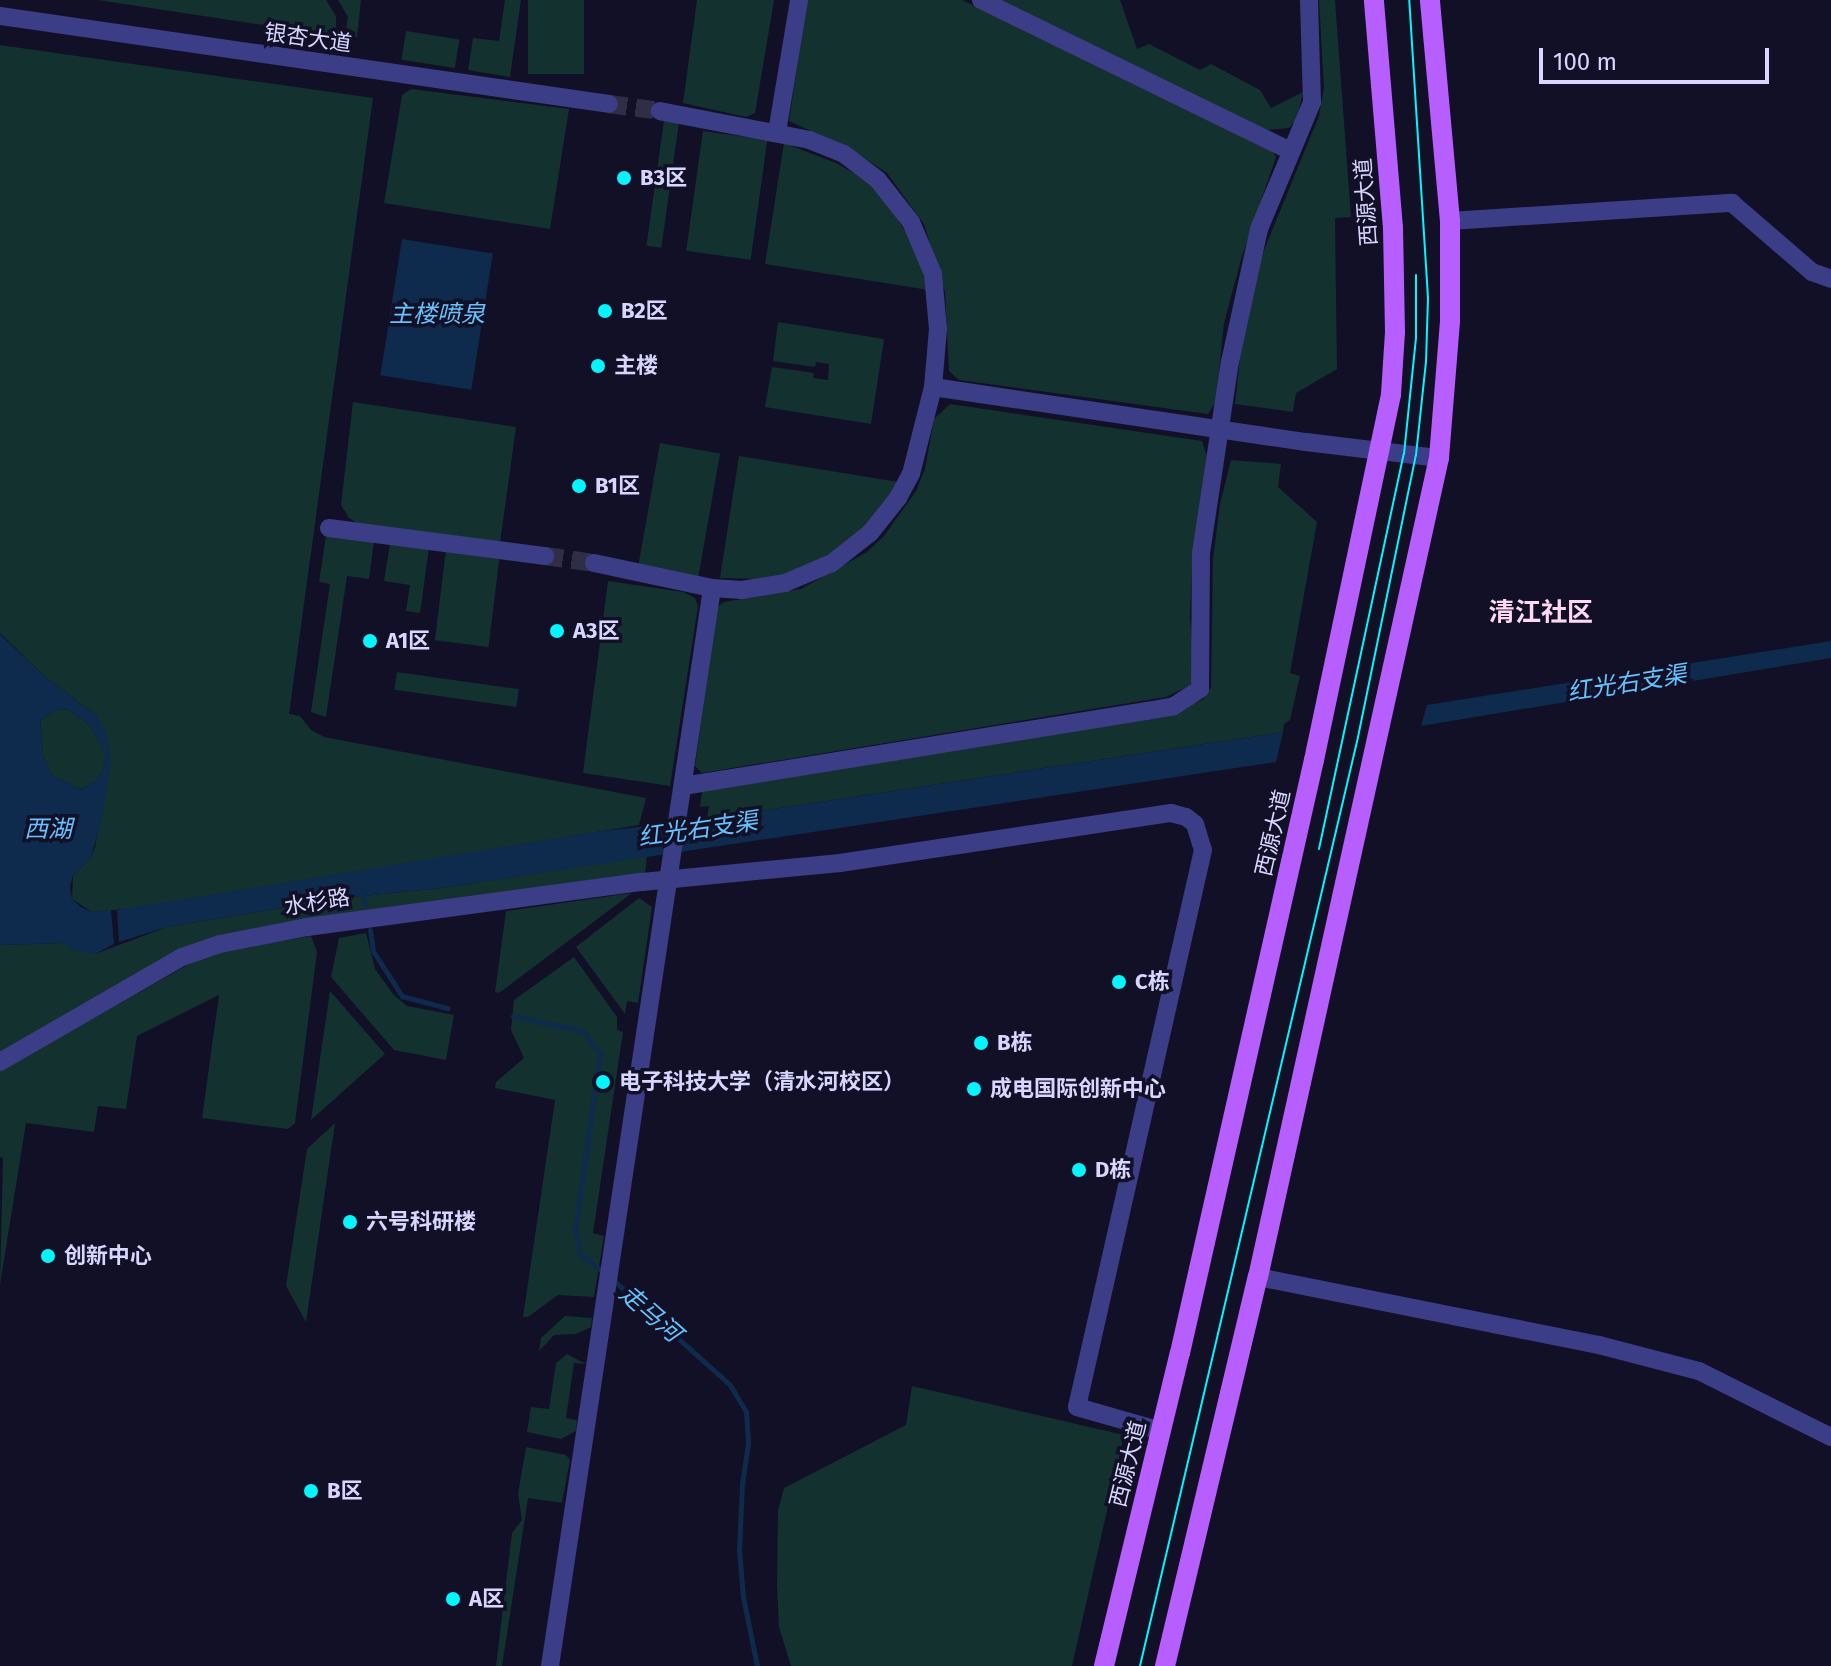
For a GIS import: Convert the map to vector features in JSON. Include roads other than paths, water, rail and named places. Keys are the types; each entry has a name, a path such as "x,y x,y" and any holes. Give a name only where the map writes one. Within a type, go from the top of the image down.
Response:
{"main road":[{"name":"西源大道","path":"1104,1666 1161,1431 1314,760 1391,394 1395,332 1393,228 1374,0"},
{"path":"1165,1666 1258,1277 1439,458 1450,320 1450,221 1430,0"}],"street":[{"path":"777,132 799,0"},
{"path":"981,0 1291,151"},
{"path":"683,786 1147,711 1188,699 1200,689 1201,553 1220,428 1244,286 1259,229 1312,102 1309,0"},
{"name":"银杏大道","path":"0,16 609,104"},
{"path":"594,563 712,588 742,590 785,583 832,563 853,549 885,515 911,474 933,387 938,299 929,264 911,222 878,180 844,154 777,132 660,111"},
{"path":"1450,221 1732,203 1812,272 1831,279"},
{"path":"933,387 1439,458"},
{"path":"329,528 545,556"},
{"path":"550,1666 712,588"},
{"name":"水杉路","path":"0,1062 182,957 211,947 307,927 669,880 840,863 1171,813 1195,824 1203,850 1077,1407 1161,1431"},
{"path":"1258,1277 1599,1345 1699,1371 1831,1437"}],"water":[{"name":"主楼喷泉","path":"402,239 493,253 471,390 380,375"},
{"name":"西湖","path":"0,634 45,677 97,716 106,732 111,760 102,818 91,857 73,876 70,886 72,899 81,907 92,912 111,910 114,944 95,954 73,950 64,943 0,945","holes":["59,709 68,710 90,725 105,754 103,771 95,782 80,789 52,775 43,756 40,720"]},
{"name":"红光右支渠","path":"1831,641 1831,658 1421,726 1427,705"},
{"name":"红光右支渠","path":"1283,732 1276,762 442,888 343,898 167,927 119,942 117,910 595,832 707,819"}],"waterway":[{"name":"走马河","path":"362,890 365,905"},
{"name":"走马河","path":"370,930 373,951 402,996 447,1008"},
{"name":"走马河","path":"513,1016 583,1031 600,1054 575,1229 580,1254 604,1273"},
{"name":"走马河","path":"612,1279 730,1385 746,1412 748,1443 742,1484 739,1550 743,1597 757,1666"}],"tunnel":[{"path":"609,104 660,111"},
{"path":"545,556 594,563"}],"tram line":[{"path":"1140,1666 1358,737 1416,455 1426,362 1428,298 1409,0"},
{"path":"1319,849 1404,454 1416,338 1416,275"}],"place":[{"name":"B3区","path":"624,178"},
{"name":"B2区","path":"605,311"},
{"name":"主楼","path":"598,366"},
{"name":"B1区","path":"579,486"},
{"name":"A3区","path":"557,631"},
{"name":"A1区","path":"370,641"},
{"name":"C栋","path":"1119,982"},
{"name":"B栋","path":"981,1043"},
{"name":"电子科技大学（清水河校区）","path":"603,1082"},
{"name":"成电国际创新中心","path":"974,1089"},
{"name":"D栋","path":"1079,1170"},
{"name":"六号科研楼","path":"350,1222"},
{"name":"创新中心","path":"48,1256"},
{"name":"B区","path":"311,1491"},
{"name":"A区","path":"453,1599"}],"district":[{"name":"清江社区","path":"1541,613"}]}
